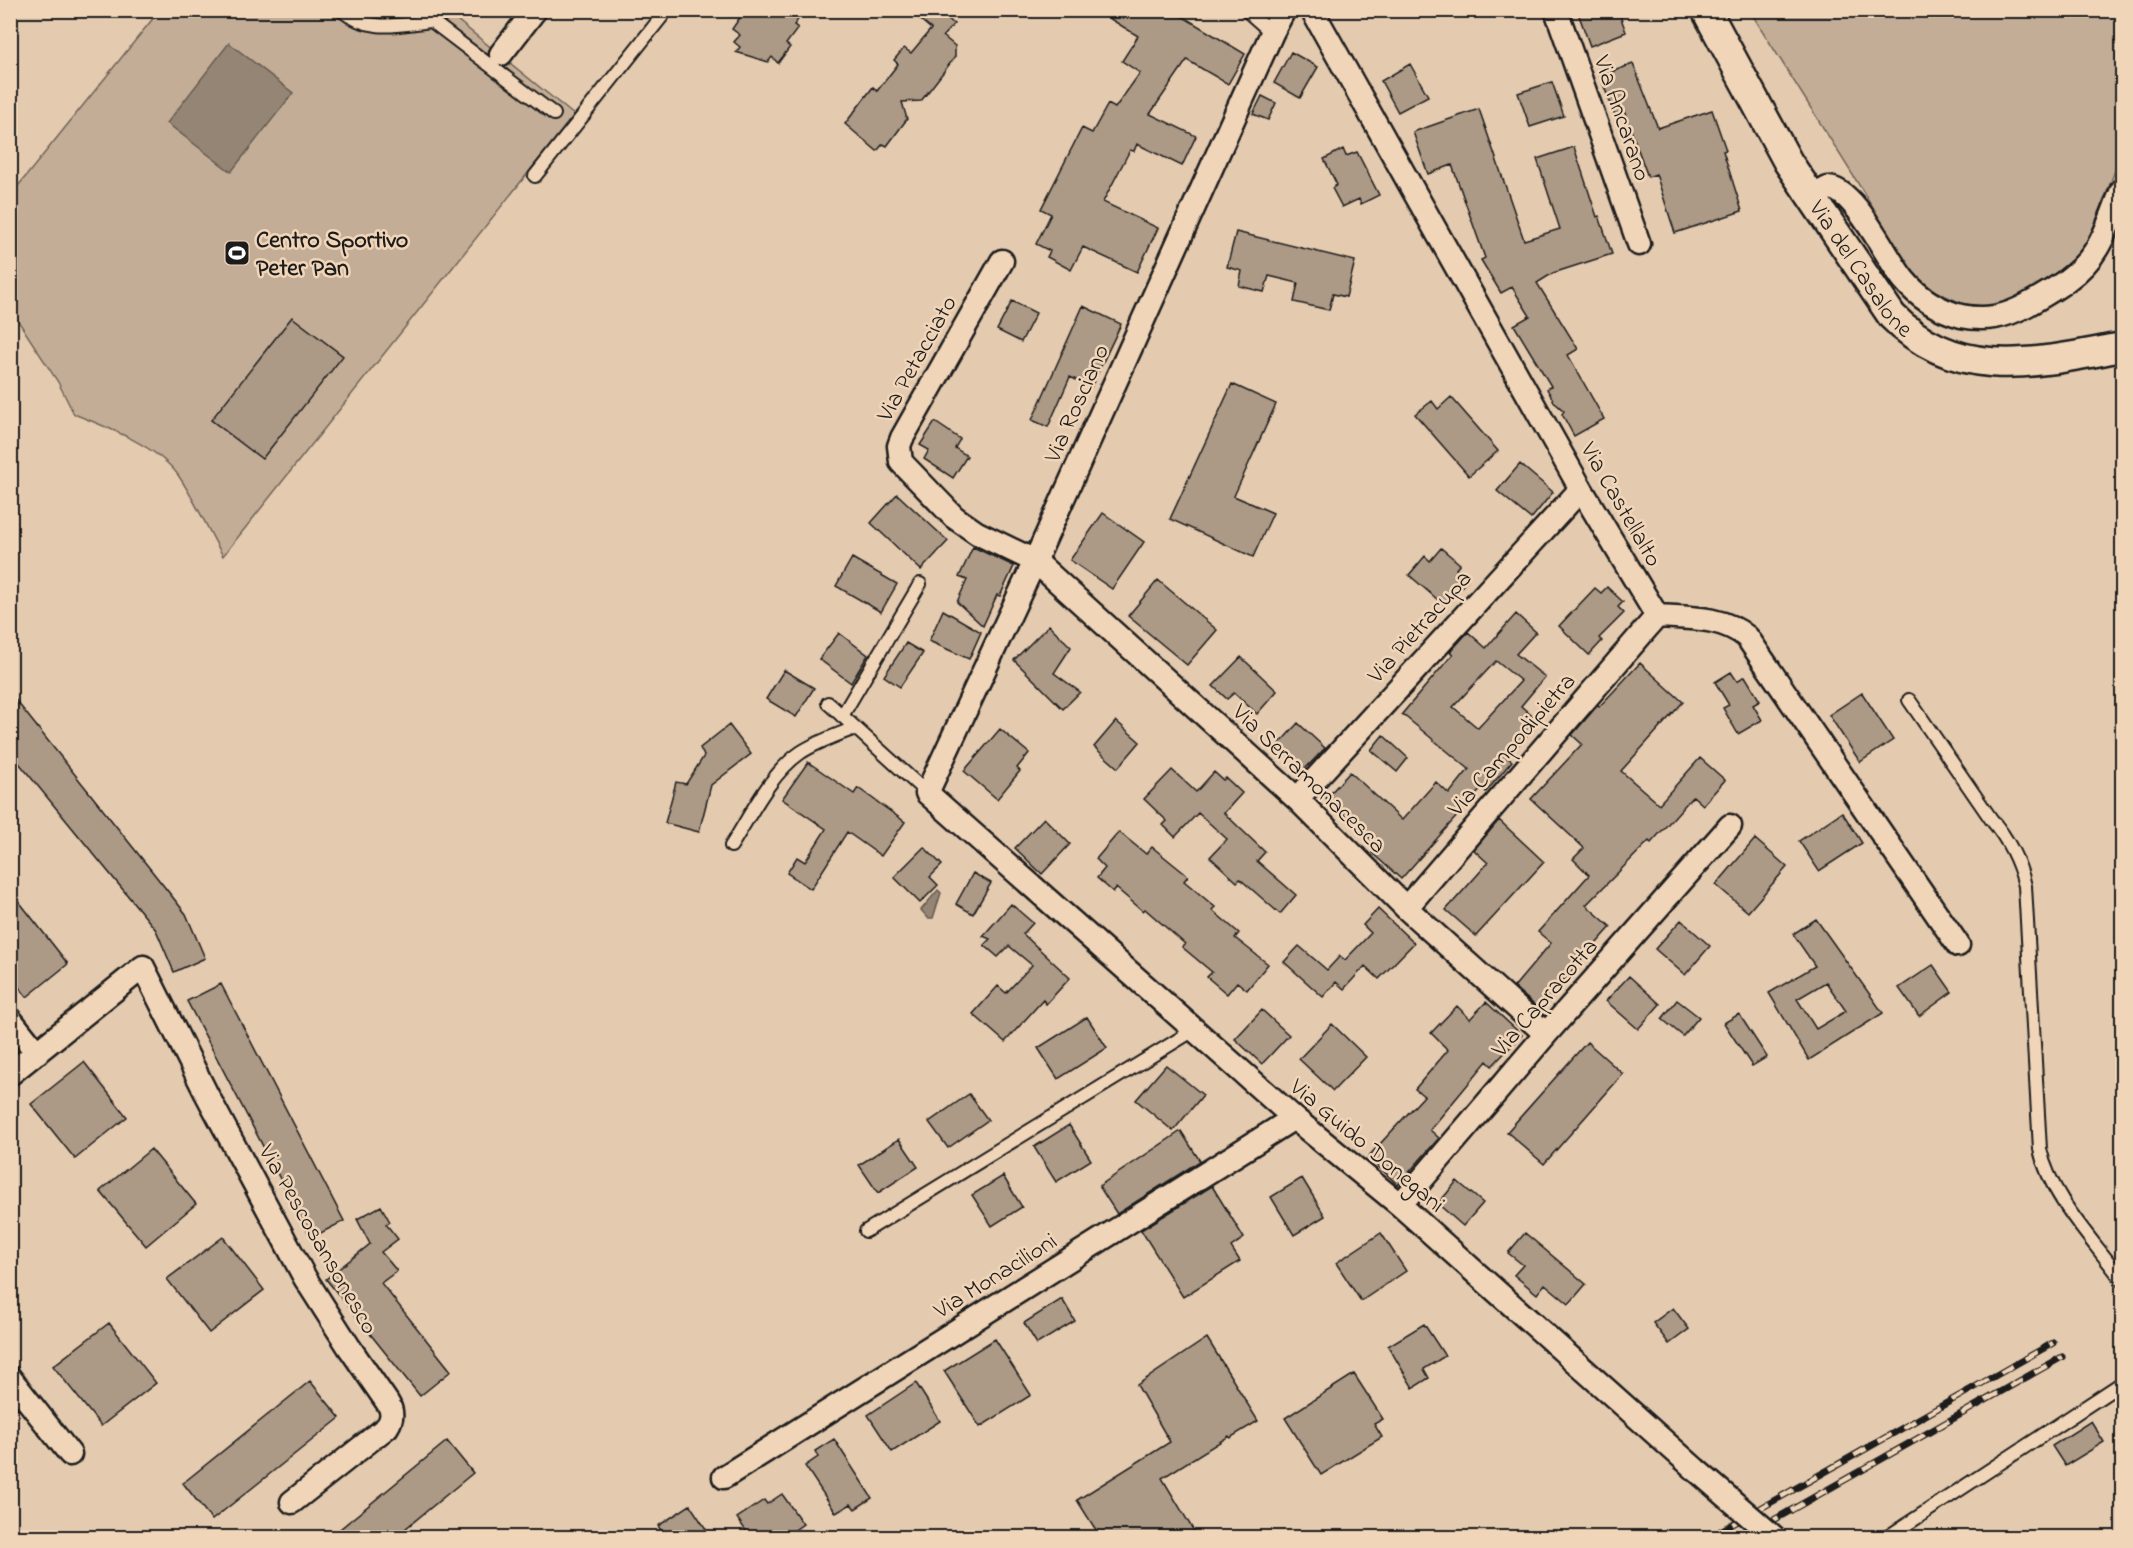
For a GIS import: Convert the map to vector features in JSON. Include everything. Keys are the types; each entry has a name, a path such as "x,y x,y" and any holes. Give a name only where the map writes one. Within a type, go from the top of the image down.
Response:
{"street":[{"path":"501,54 535,10"},
{"name":"Via Rosciano","path":"927,793 1035,561 1284,10"},
{"name":"Via Castellalto","path":"1312,10 1581,489 1657,616"},
{"name":"Via Ancarano","path":"1556,10 1638,244"},
{"name":"Via del Casalone","path":"1707,10 1770,131 1811,197 1892,316 1914,336 1937,349 1971,360 2012,363 2047,360 2122,346"},
{"path":"1811,197 1828,188 1843,192 1855,205 1901,276 1915,292 1942,310 1962,316 1986,319 2003,316 2019,309 2082,267 2098,247 2122,189"},
{"name":"Via Petacciato","path":"1002,261 902,438 899,454 906,470 960,522 977,533 1035,561"},
{"name":"Via Pietracupa","path":"1298,799 1581,489"},
{"name":"Via Serramonacesca","path":"1035,561 1298,799 1406,908 1546,1034"},
{"path":"1657,616 1711,620 1732,627 1748,637 1958,945"},
{"name":"Via Campodipietra","path":"1406,908 1657,616"},
{"name":"Via Guido Donegani","path":"927,793 1294,1118 1400,1205 1695,1470 1775,1538"},
{"name":"Via Capracotta","path":"1400,1205 1546,1034 1730,826"},
{"name":"Via Pescosansonesco","path":"38,1053 142,967 198,1078 305,1278 392,1411 387,1427 292,1502"},
{"path":"10,1019 38,1053 10,1074"},
{"name":"Via Monacilioni","path":"724,1477 1294,1118"},
{"path":"13,1387 70,1454"}],"lane":[{"path":"341,10 358,22 371,26 431,21"},
{"path":"417,10 554,114"},
{"path":"535,177 667,10"},
{"path":"1246,10 1272,33"},
{"path":"842,716 920,584"},
{"path":"1910,700 1991,819 2004,834 2021,871 2025,886 2040,1149 2044,1167 2055,1190 2122,1280"},
{"path":"828,703 927,793"},
{"path":"731,846 786,764 815,744 855,728"},
{"path":"866,1231 1194,1030"},
{"path":"1886,1538 2122,1383"}],"shaded area":[{"name":"Centro Sportivo Peter Pan","path":"159,11 446,11 574,115 223,556 196,505 178,475 169,465 145,446 74,414 58,382 11,310 10,196"},
{"path":"1750,11 2122,11 2122,152 2082,258 1988,315 1901,276 1876,212"},
{"path":"229,43 293,93 231,172 167,123"},
{"path":"938,890 941,893 933,918 928,918 921,910"}],"building":[{"path":"745,10 805,10 794,25 798,28 786,44 790,47 778,63 772,57 768,62 736,52 740,47 734,42 740,35 732,29"},
{"path":"909,10 938,10 954,24 943,36 955,46 955,57 921,101 902,102 907,119 887,146 883,144 877,151 845,124 873,87 877,91 898,64 894,60 904,48 911,53 931,29"},
{"path":"1096,10 1172,10 1245,54 1228,84 1187,60 1150,114 1196,136 1182,166 1137,144 1134,151 1130,150 1103,202 1158,228 1137,272 1083,247 1071,270 1047,257 1050,251 1036,244 1051,214 1041,209 1082,128 1092,133 1108,104 1115,108 1140,73 1122,61 1138,36"},
{"path":"1577,10 1618,10 1626,32 1590,46"},
{"path":"1291,52 1318,67 1300,98 1274,83"},
{"path":"1410,64 1428,96 1398,112 1381,81"},
{"path":"1633,64 1658,128 1712,110 1726,150 1723,151 1742,211 1675,233 1656,174 1648,177 1624,111 1615,115 1600,76"},
{"path":"1552,82 1564,116 1530,127 1518,93"},
{"path":"1262,96 1276,103 1268,120 1253,114"},
{"path":"1479,109 1524,240 1560,229 1537,159 1574,147 1612,254 1553,273 1537,283 1578,349 1568,355 1604,419 1574,436 1562,414 1564,411 1555,403 1547,389 1551,386 1514,325 1530,316 1512,287 1501,293 1481,260 1485,258 1452,165 1428,174 1413,132"},
{"path":"1343,149 1346,156 1357,152 1379,195 1361,204 1359,199 1342,207 1332,188 1337,185 1324,159"},
{"path":"1236,232 1355,261 1346,297 1333,294 1329,310 1294,302 1298,283 1269,276 1264,292 1239,286 1242,271 1227,267"},
{"path":"1012,301 1036,313 1021,342 997,330"},
{"path":"1083,306 1121,324 1091,387 1070,377 1048,427 1032,420"},
{"path":"292,317 343,356 262,459 211,420"},
{"path":"1232,384 1276,404 1234,496 1273,513 1253,557 1170,519"},
{"path":"1451,397 1498,451 1469,476 1415,414 1432,401 1438,409"},
{"path":"935,422 960,439 955,448 967,456 953,478 924,459 929,450 920,445"},
{"path":"1520,464 1553,492 1531,519 1497,491"},
{"path":"897,494 948,541 921,570 871,523"},
{"path":"1103,513 1144,542 1112,589 1070,560"},
{"path":"973,547 1014,566 983,626 957,602 967,580 959,577"},
{"path":"1441,548 1460,564 1456,569 1468,579 1445,606 1409,575 1425,556 1430,561"},
{"path":"852,558 897,584 881,612 836,586"},
{"path":"1158,580 1217,630 1187,665 1128,616"},
{"path":"1607,587 1623,602 1618,607 1624,613 1599,638 1602,641 1589,655 1559,626 1595,588 1601,593"},
{"path":"943,610 981,632 969,659 929,641"},
{"path":"1516,614 1536,632 1516,654 1545,677 1521,706 1539,722 1507,757 1512,761 1486,792 1482,788 1401,879 1372,853 1378,846 1326,798 1350,772 1402,820 1436,782 1449,794 1469,769 1402,714 1453,654 1450,652 1468,632 1486,648","holes":["1496,661 1521,681 1478,728 1453,707"]},
{"path":"1049,625 1071,647 1054,673 1080,692 1063,709 1014,660"},
{"path":"839,633 868,655 851,683 819,659"},
{"path":"906,643 923,653 900,687 884,676"},
{"path":"1241,657 1277,691 1257,714 1234,693 1227,699 1213,686"},
{"path":"1640,663 1683,702 1621,771 1659,804 1700,758 1725,780 1703,805 1693,796 1651,843 1649,841 1586,905 1611,927 1562,982 1565,984 1541,1011 1514,987 1551,943 1538,932 1589,875 1573,859 1584,848 1531,799 1582,744 1572,735"},
{"path":"784,670 814,688 796,717 766,699"},
{"path":"1731,672 1737,681 1745,676 1760,701 1753,705 1762,720 1738,734 1723,708 1729,705 1715,682"},
{"path":"10,693 186,914 205,958 174,972 156,930 10,752"},
{"path":"1862,693 1893,740 1860,762 1829,715"},
{"path":"1116,721 1140,742 1118,768 1094,747"},
{"path":"1298,723 1325,748 1305,769 1279,744"},
{"path":"729,725 751,754 711,785 699,832 665,823 676,782 686,784 704,756 700,748"},
{"path":"1000,729 1029,753 1017,768 1020,771 997,799 964,771"},
{"path":"1383,735 1408,758 1397,772 1371,750"},
{"path":"808,762 854,794 858,788 905,822 881,856 847,832 811,889 787,873 797,857 805,862 826,829 782,799"},
{"path":"1172,770 1196,792 1214,772 1223,780 1226,778 1242,793 1224,813 1265,852 1257,861 1296,895 1280,914 1240,879 1237,882 1210,857 1227,839 1198,813 1175,837 1163,825 1167,821 1144,799"},
{"path":"1842,812 1862,843 1819,871 1799,841"},
{"path":"1044,818 1070,844 1042,874 1015,848"},
{"path":"1499,820 1544,862 1476,936 1446,910 1488,863 1474,850"},
{"path":"1119,832 1146,854 1152,847 1188,876 1184,881 1215,907 1212,910 1239,933 1235,938 1268,964 1247,990 1237,982 1227,994 1207,977 1212,972 1182,947 1185,944 1145,909 1143,911 1116,888 1113,892 1097,878 1105,868 1096,859"},
{"path":"1755,839 1787,867 1748,912 1716,885"},
{"path":"924,847 942,865 930,877 938,885 920,903 894,877"},
{"path":"973,873 991,883 973,914 956,904"},
{"path":"10,890 68,964 27,997 10,976"},
{"path":"1011,904 1033,923 1023,934 1070,978 1046,1004 1043,1000 1005,1042 973,1014 998,986 1006,993 1032,965 1009,946 998,957 984,945 990,939 983,936"},
{"path":"1378,909 1414,943 1379,979 1365,966 1344,989 1336,982 1323,997 1284,962 1299,946 1327,970 1340,956 1345,960 1371,933 1363,925"},
{"path":"1816,919 1883,1013 1809,1060 1769,993 1815,966 1793,934","holes":["1826,982 1846,1011 1816,1029 1797,999"]},
{"path":"1681,920 1710,946 1685,975 1655,949"},
{"path":"1933,965 1952,992 1919,1016 1899,988"},
{"path":"1629,976 1660,1004 1638,1029 1606,1001"},
{"path":"221,984 344,1221 311,1238 187,1001"},
{"path":"1677,1000 1699,1017 1683,1036 1662,1019"},
{"path":"1486,1002 1522,1035 1492,1066 1487,1061 1430,1130 1439,1138 1398,1185 1368,1157 1424,1096 1415,1089 1448,1050 1431,1033 1457,1006 1470,1019"},
{"path":"1262,1010 1289,1035 1262,1064 1235,1039"},
{"path":"1739,1014 1767,1057 1752,1066 1724,1023"},
{"path":"1087,1017 1107,1048 1058,1079 1038,1048"},
{"path":"1332,1024 1366,1057 1333,1091 1299,1059"},
{"path":"1587,1042 1623,1074 1544,1164 1507,1132"},
{"path":"84,1062 127,1117 75,1159 31,1104"},
{"path":"1166,1065 1203,1095 1173,1131 1136,1100"},
{"path":"969,1094 988,1120 948,1148 929,1122"},
{"path":"1069,1125 1091,1160 1056,1182 1034,1147"},
{"path":"1181,1131 1200,1161 1117,1214 1099,1186"},
{"path":"899,1139 918,1167 878,1193 859,1165"},
{"path":"151,1149 196,1204 146,1246 100,1191"},
{"path":"1003,1176 1022,1207 992,1226 972,1195"},
{"path":"1302,1178 1325,1216 1294,1235 1271,1197"},
{"path":"1457,1181 1483,1203 1463,1226 1438,1204"},
{"path":"1212,1186 1244,1238 1231,1247 1240,1261 1183,1297 1141,1230"},
{"path":"381,1206 390,1222 386,1224 398,1239 381,1252 397,1271 381,1283 451,1371 420,1396 326,1279 370,1244 357,1219"},
{"path":"1381,1233 1406,1271 1361,1301 1336,1263"},
{"path":"1525,1233 1586,1284 1569,1304 1545,1284 1537,1294 1514,1275 1523,1265 1508,1253"},
{"path":"223,1237 264,1290 209,1333 167,1279"},
{"path":"1062,1299 1075,1321 1037,1344 1024,1323"},
{"path":"1673,1308 1689,1329 1669,1344 1653,1323"},
{"path":"109,1323 156,1383 101,1426 53,1366"},
{"path":"1424,1324 1445,1356 1424,1369 1429,1378 1413,1388 1388,1346"},
{"path":"1207,1338 1258,1421 1230,1438 1229,1436 1162,1478 1198,1538 1101,1538 1077,1500 1170,1442 1137,1385"},
{"path":"995,1339 1031,1395 980,1427 944,1371"},
{"path":"1354,1374 1383,1419 1374,1424 1382,1437 1321,1475 1285,1418"},
{"path":"310,1381 340,1418 212,1520 183,1483"},
{"path":"916,1383 940,1421 892,1452 868,1415"},
{"path":"2091,1421 2104,1442 2065,1466 2052,1446"},
{"path":"834,1439 872,1498 855,1509 851,1504 836,1513 805,1466 818,1457 815,1451"},
{"path":"447,1441 473,1473 394,1538 329,1538"},
{"path":"782,1494 803,1524 783,1538 751,1538 737,1518 764,1500 767,1504"},
{"path":"690,1505 712,1538 666,1538 658,1526"}],"railway":[{"path":"1708,1538 2053,1343"},
{"path":"1742,1538 2062,1357"}],"place":[{"name":"Centro Sportivo Peter Pan","path":"237,253"}]}
